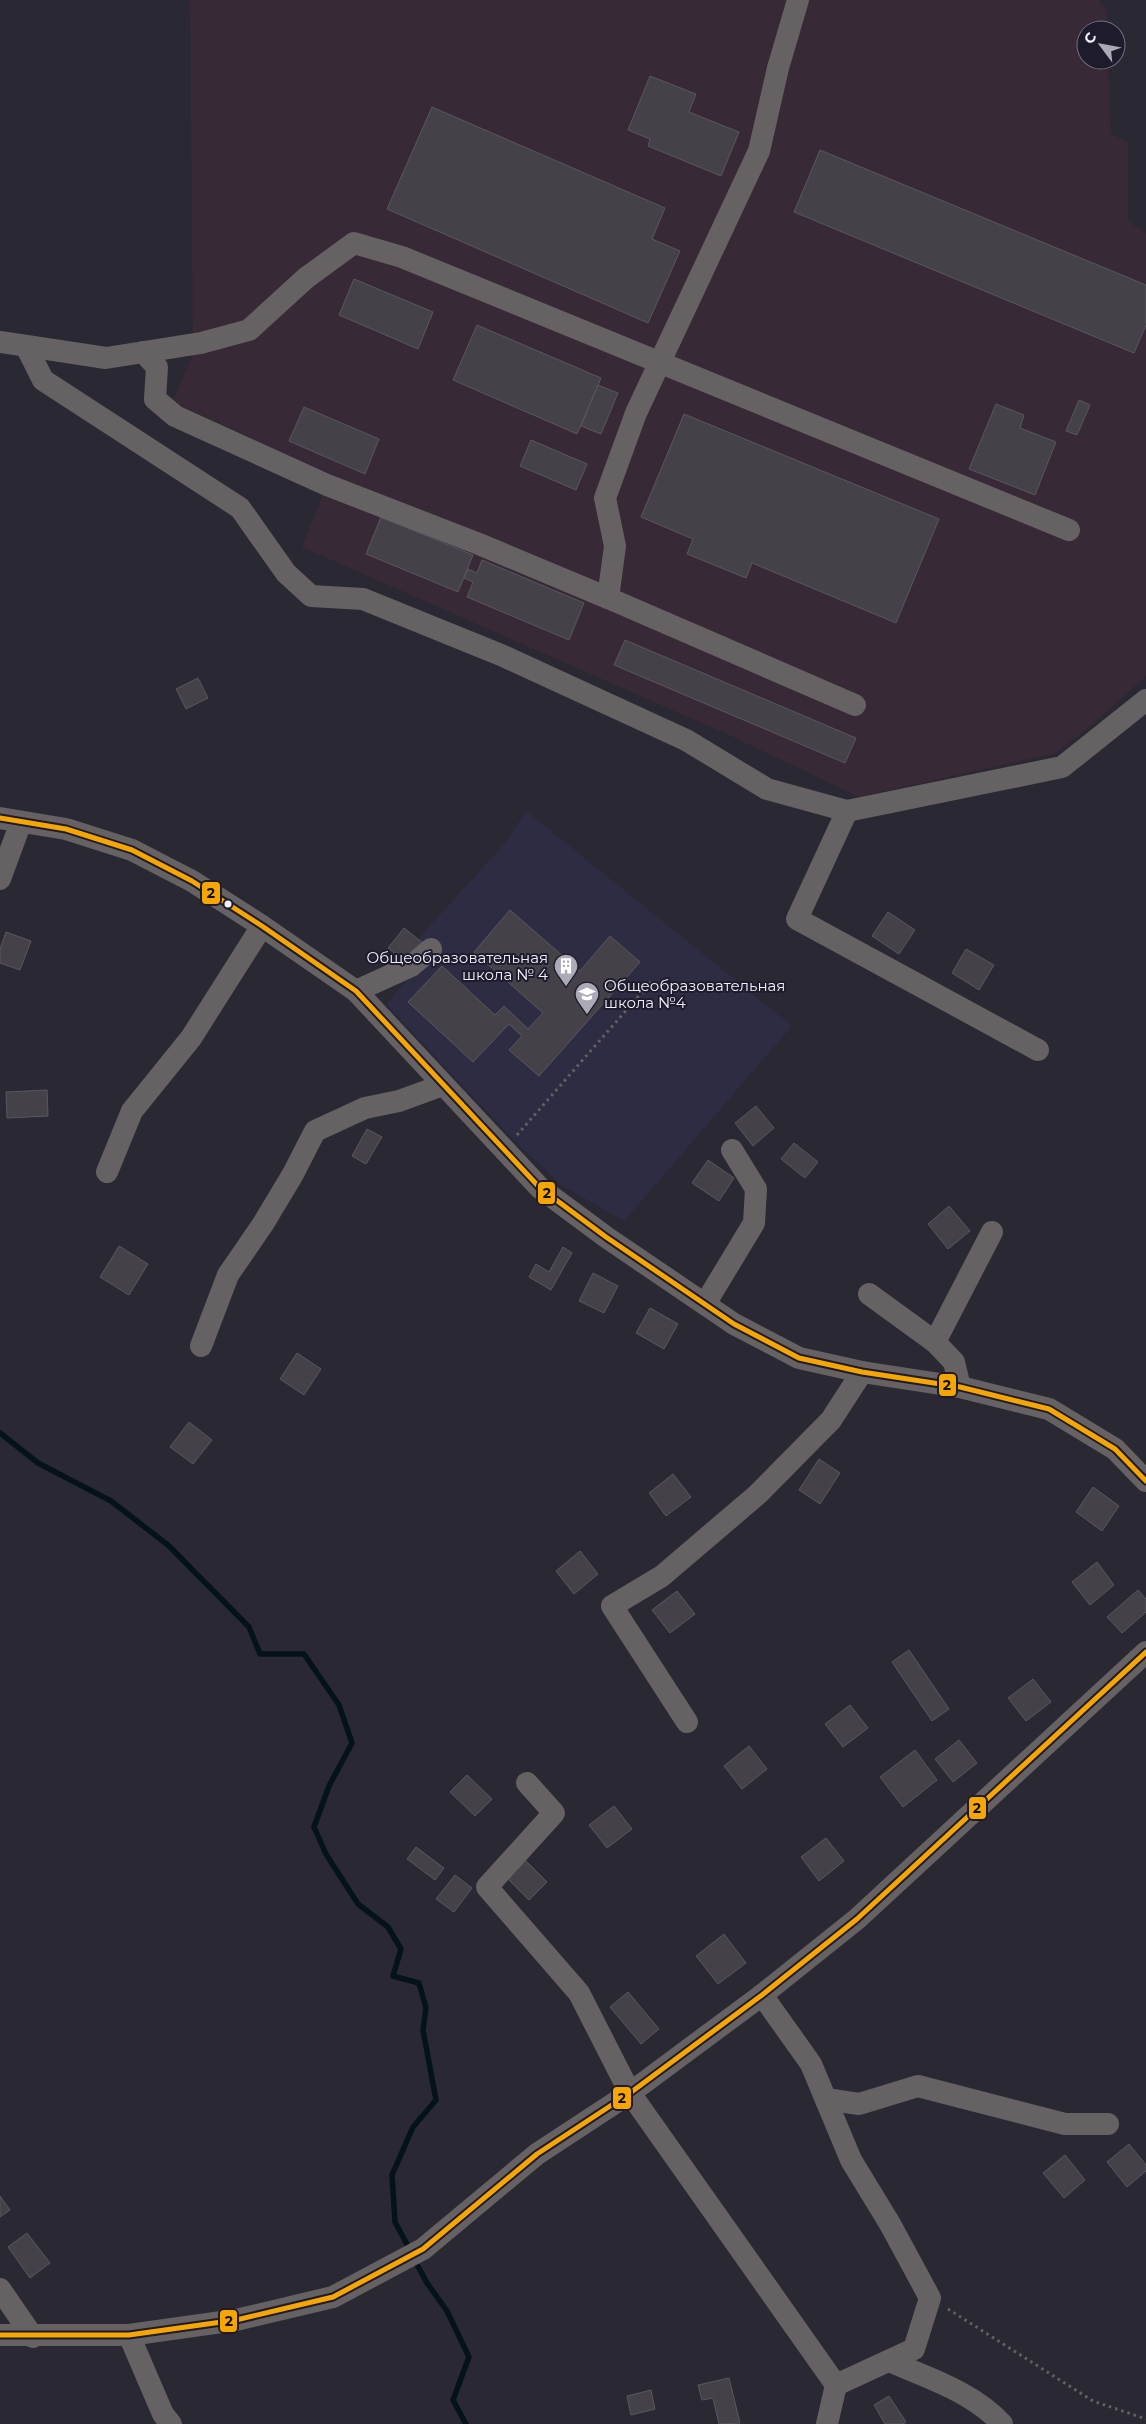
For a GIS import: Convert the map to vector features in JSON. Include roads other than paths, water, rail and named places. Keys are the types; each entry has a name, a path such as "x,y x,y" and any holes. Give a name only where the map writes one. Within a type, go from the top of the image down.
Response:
{"street":[{"path":"608,598 615,546 605,498 636,413 759,151 778,68 798,0"},
{"path":"0,342 106,358 201,343 249,330 306,278 354,243 402,257 1068,530"},
{"path":"26,346 43,380 240,508 286,573 311,596 363,599 500,655 686,740 767,789 847,812 1062,767 1146,700"},
{"path":"143,352 157,367 155,399 175,416 327,485 479,544 855,705"},
{"path":"847,812 797,918 1038,1050"},
{"path":"0,879 10,820 66,829 132,850 192,882 262,926 356,991 502,1150 540,1188 606,1237 734,1324 799,1358 862,1372 960,1387 1050,1409 1114,1449 1146,1481"},
{"path":"107,1172 132,1111 191,1038 262,926"},
{"path":"356,991 411,966 431,949"},
{"path":"201,1346 228,1275 268,1216 293,1174 315,1131 365,1108 399,1101 443,1085"},
{"path":"705,1304 754,1223 756,1188 732,1150"},
{"path":"935,1342 992,1232"},
{"path":"868,1294 935,1342 954,1362 960,1387"},
{"path":"687,1722 612,1606 662,1576 758,1494 832,1420 862,1372"},
{"path":"0,2335 33,2337 130,2336 236,2320 333,2297 393,2267 423,2249 537,2154 630,2092 762,1995 857,1919 1146,1652"},
{"path":"526,1783 554,1813 487,1887 579,1993 630,2092 836,2385 827,2424"},
{"path":"762,1995 811,2064 851,2160 890,2224 930,2298 914,2349 836,2385"},
{"path":"826,2099 859,2104 918,2086 1065,2124 1108,2124"},
{"path":"0,2289 33,2337"},
{"path":"130,2336 163,2414 171,2424"},
{"path":"889,2361 948,2386 990,2411 1002,2424"}],"waterway":[{"path":"0,1433 38,1463 111,1501 168,1545 249,1627 260,1654 304,1654 339,1705 352,1743 329,1786 314,1827 326,1854 358,1904 388,1927 401,1949 393,1976 419,1983 426,2008 423,2030 436,2100 413,2127 392,2175 395,2222 410,2250"},
{"path":"414,2259 427,2283 447,2311 469,2357 453,2400 466,2424"}],"place":[{"name":"Общеобразовательная школа № 4","path":"566,987"},
{"name":"Общеобразовательная школа №4","path":"587,1015"}]}
